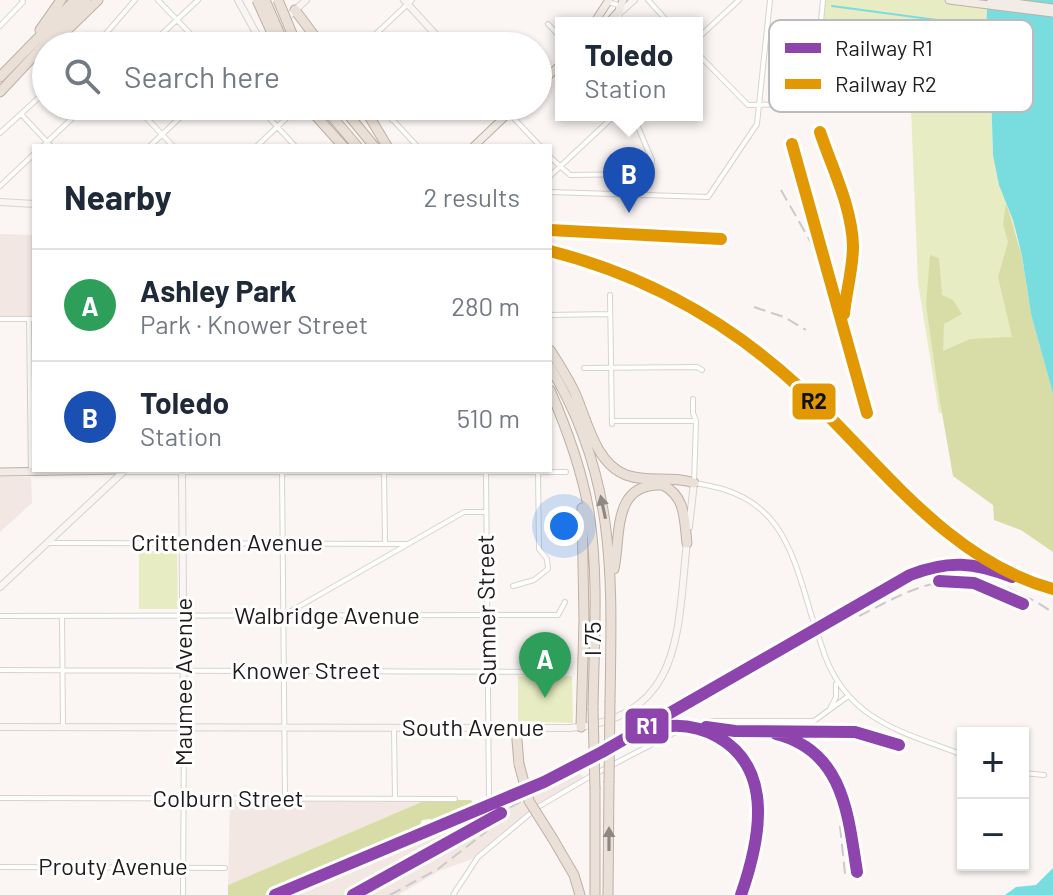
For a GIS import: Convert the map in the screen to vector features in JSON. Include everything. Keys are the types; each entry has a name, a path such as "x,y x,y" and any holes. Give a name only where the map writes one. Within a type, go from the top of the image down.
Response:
{"highway":[{"path":"37,32 61,0"},
{"path":"43,32 75,0"},
{"path":"57,32 86,0"},
{"path":"63,32 98,0"},
{"path":"257,0 272,32"},
{"path":"265,0 279,32"},
{"path":"278,0 291,32"},
{"path":"293,6 312,32"},
{"path":"22,53 32,39"},
{"path":"0,77 32,43"},
{"path":"0,92 32,60"},
{"path":"320,120 341,144"},
{"path":"335,120 355,144"},
{"path":"353,120 372,144"},
{"path":"371,120 386,144"},
{"path":"552,353 565,373 602,454 611,466 624,475 638,478 694,483"},
{"name":"I 75","path":"552,371 579,424 599,484 606,521 611,584 608,895"},
{"name":"I 75","path":"552,395 570,438 584,488 591,533 595,895"},
{"path":"570,438 584,531 581,727"},
{"path":"611,584 621,520 628,498 641,487 694,483"},
{"path":"663,485 682,503 687,543"},
{"path":"516,728 519,764 529,801 574,875 580,895"}],"main road":[{"path":"614,17 623,0"},
{"path":"949,0 1053,10"},
{"path":"991,0 1053,10"},
{"path":"476,144 496,120"},
{"path":"0,472 31,472"}],"street":[{"path":"0,26 22,0"},
{"path":"107,32 135,0"},
{"path":"158,0 189,32"},
{"path":"164,32 198,0"},
{"path":"238,0 254,32"},
{"path":"271,32 293,6 306,0"},
{"path":"619,12 634,0"},
{"path":"648,0 664,17"},
{"path":"703,33 739,0"},
{"path":"552,192 708,197 754,129 760,105 770,0"},
{"path":"821,20 823,0"},
{"path":"377,32 408,1 434,32"},
{"path":"607,3 615,2 619,17"},
{"path":"548,24 555,32"},
{"path":"703,59 742,101 748,105 769,105"},
{"path":"0,133 32,104"},
{"path":"21,114 46,144"},
{"path":"48,144 71,120"},
{"path":"148,120 171,144"},
{"path":"152,144 177,120"},
{"path":"271,120 293,144"},
{"path":"259,144 284,120"},
{"path":"392,120 415,144"},
{"path":"516,120 538,144"},
{"path":"552,174 609,121"},
{"path":"552,159 567,174 574,176 648,173 652,167 649,153 636,121"},
{"path":"0,186 32,156"},
{"path":"0,202 32,204"},
{"path":"610,295 612,422 696,419"},
{"path":"552,315 610,314"},
{"path":"0,319 31,319 31,472"},
{"path":"584,368 697,367 702,370"},
{"name":"South Avenue","path":"0,727 581,727 629,712 649,697 663,678 675,645 694,483 696,419 693,399"},
{"path":"0,587 123,472"},
{"name":"Maumee Avenue","path":"182,472 183,895"},
{"path":"282,472 285,799"},
{"path":"384,472 385,543"},
{"name":"Sumner Street","path":"486,472 489,798"},
{"path":"513,586 534,580 548,569 549,563 539,549 538,472 566,472"},
{"path":"694,483 738,494 766,512 790,547 825,656 847,697 886,725 957,753"},
{"path":"284,616 464,512 486,512"},
{"name":"Crittenden Avenue","path":"47,543 406,544"},
{"name":"Walbridge Avenue","path":"0,616 558,615 565,602"},
{"path":"62,616 63,727"},
{"name":"Knower Street","path":"0,670 564,672"},
{"path":"826,714 836,697 835,677"},
{"path":"453,895 478,857 538,807 687,726 710,721 806,722 826,714 847,697"},
{"path":"394,728 395,799"},
{"path":"1029,774 1044,775"},
{"name":"Colburn Street","path":"0,798 455,799"},
{"name":"Prouty Avenue","path":"0,867 225,868"}],"shaded area":[{"path":"0,234 32,235 32,316 0,316"},
{"path":"0,477 31,477 32,503 0,532"},
{"path":"570,761 584,778 552,798 478,857 439,871 398,895 253,895 468,806 525,786"},
{"path":"230,799 428,799 228,885"}],"green space":[{"path":"823,0 984,0 987,8 987,20 821,20"},
{"path":"911,112 992,112 993,155 1013,220 1031,314 1053,394 1053,419 939,413 918,283"},
{"path":"1006,203 1022,256 1031,314 1053,394 1053,552 1021,530 994,520 993,505 953,476 926,305 930,255 939,258 942,295 953,300 962,314 944,324 943,351 970,339 1012,337 998,277 1008,242 1003,224"},
{"path":"139,551 177,551 178,609 139,609"},
{"path":"518,676 572,676 573,723 518,721"},
{"path":"426,800 471,800 475,806 435,822 422,820 417,831 265,895 228,895 228,885"}],"water":[{"path":"984,0 1053,0 1053,394 1031,314 1013,220 999,185 993,155 992,112 1033,112 1033,20 987,20"},
{"path":"1053,868 1053,895 1005,895 1016,887 1036,885"}],"waterway":[{"path":"832,6 937,20"}],"railway":[{"path":"820,132 852,230 852,263 843,318"},
{"path":"792,144 867,413"},
{"path":"781,190 813,246"},
{"path":"552,230 721,239"},
{"path":"552,255 617,275 711,322 794,386 882,476 944,533 978,558 1014,578 1053,592"},
{"path":"754,307 784,317 806,330"},
{"path":"275,895 544,782 602,752 910,575 937,567 961,565 985,568 1012,577"},
{"path":"954,574 979,578 1006,588 1053,613"},
{"path":"859,616 924,586 967,582"},
{"path":"651,729 685,726 710,733 736,751 749,768 756,788 757,831 741,895"},
{"path":"710,728 855,732 899,745"},
{"path":"780,735 802,744 831,772 846,809 857,872"},
{"path":"353,895 529,797"},
{"path":"840,826 845,874"},
{"path":"390,895 438,869 487,831"}],"rail line":[{"name":"R2","path":"820,132 852,231 853,255 844,314"},
{"name":"R2","path":"792,144 867,413"},
{"name":"R2","path":"552,230 721,239"},
{"name":"R2","path":"552,252 619,273 714,321 799,387 885,475 946,531 979,555 1015,575 1053,589"},
{"name":"R1","path":"275,895 544,782 602,752 910,575 937,567 961,565 985,568 1012,577"},
{"name":"R1","path":"939,581 974,583 1023,604"},
{"name":"R1","path":"651,729 685,726 710,733 736,751 749,768 756,788 757,831 741,895"},
{"name":"R1","path":"706,727 735,731 855,732 899,745"},
{"name":"R1","path":"776,734 799,742 829,770 845,808 857,872"},
{"name":"R1","path":"353,895 501,813"}],"place":[{"name":"Toledo","path":"629,213"},
{"name":"Ashley Park","path":"545,698"}]}
